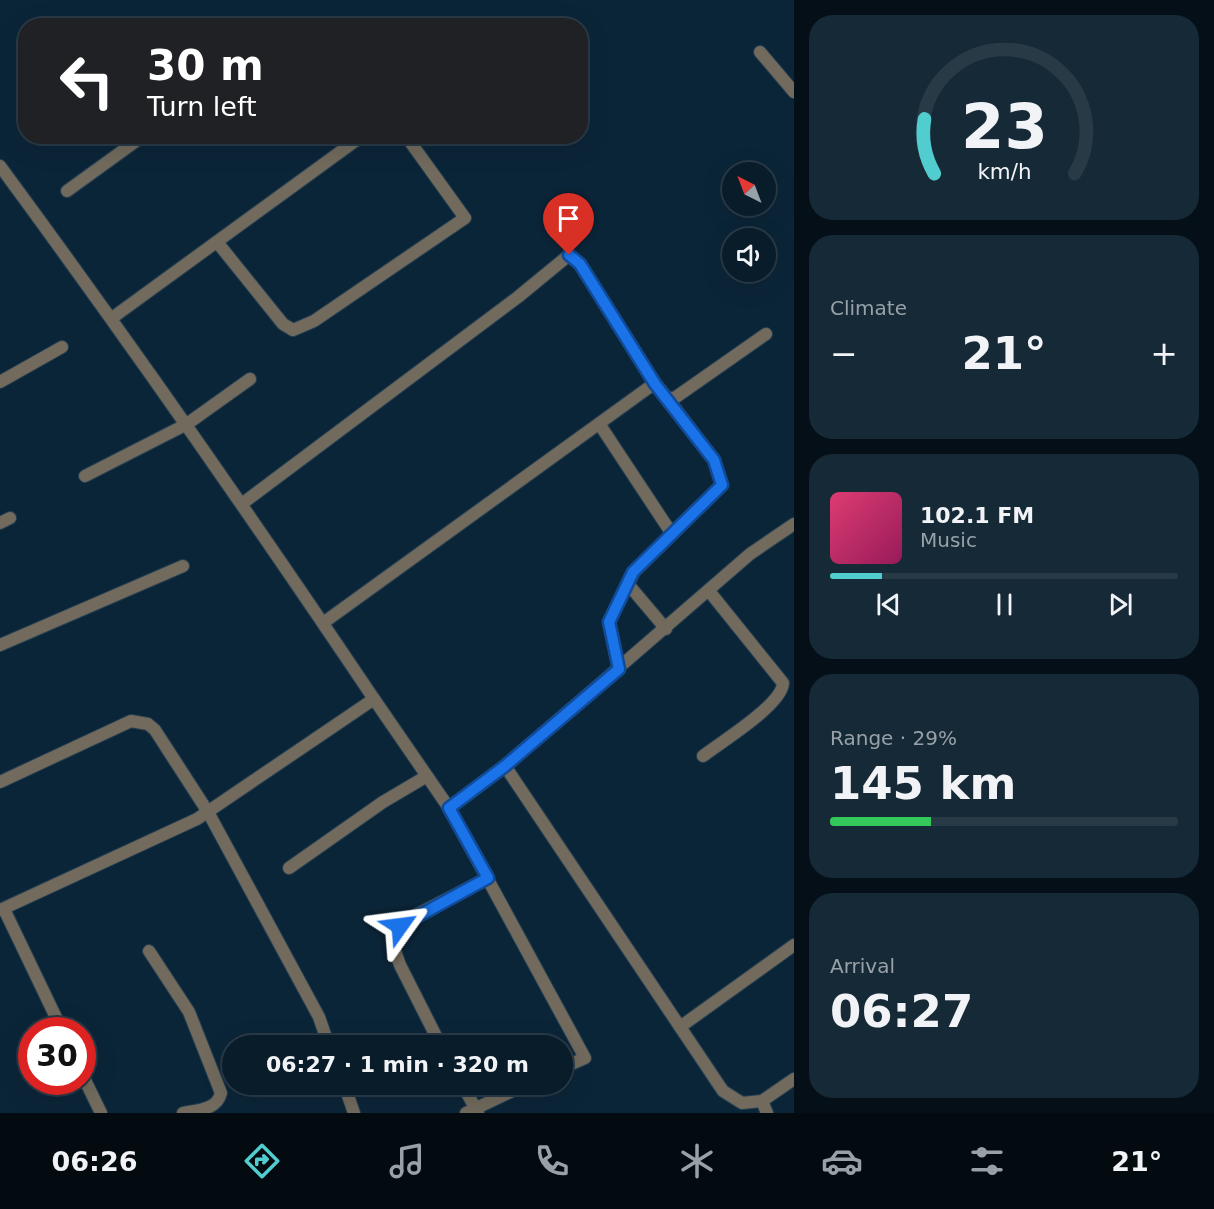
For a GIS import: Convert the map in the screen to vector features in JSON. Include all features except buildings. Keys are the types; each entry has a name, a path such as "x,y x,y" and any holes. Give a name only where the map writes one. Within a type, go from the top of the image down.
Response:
{"street":[{"path":"760,51 794,92"},
{"path":"67,191 132,144"},
{"path":"112,318 351,144"},
{"path":"217,242 283,324 293,330 314,321 465,218 412,144"},
{"path":"0,166 243,502 449,808 573,1035"},
{"path":"243,502 518,297 569,255 580,264 655,384 714,460 722,485 633,572 609,622 619,669"},
{"path":"668,399 676,397 766,334"},
{"path":"0,382 62,347"},
{"path":"85,476 187,424 250,379"},
{"path":"323,623 655,384"},
{"path":"600,425 672,534"},
{"path":"449,808 505,766 750,554 794,524"},
{"path":"0,645 183,566"},
{"path":"628,584 666,629"},
{"path":"703,756 774,702 783,690 783,683 709,591"},
{"path":"56,1017 2,910 208,812 374,699"},
{"path":"0,782 131,721 140,721 155,730 208,812 319,1017 325,1035"},
{"path":"505,766 723,1091 741,1103 762,1101 794,1079"},
{"path":"289,868 383,802 427,776"},
{"path":"435,1035 400,965 394,948 395,934 408,920 488,878"},
{"path":"680,1027 794,945"},
{"path":"149,951 189,1012 221,1093 217,1103 211,1107 183,1113"},
{"path":"573,1036 585,1058 573,1063"},
{"path":"92,1095 101,1113"},
{"path":"348,1095 354,1113"},
{"path":"466,1095 473,1112 506,1095"},
{"path":"762,1101 767,1113"}],"route":[{"path":"400,926 488,878 449,808 505,766 619,669 609,622 633,572 722,485 714,460 655,384 580,264 569,255"}]}
